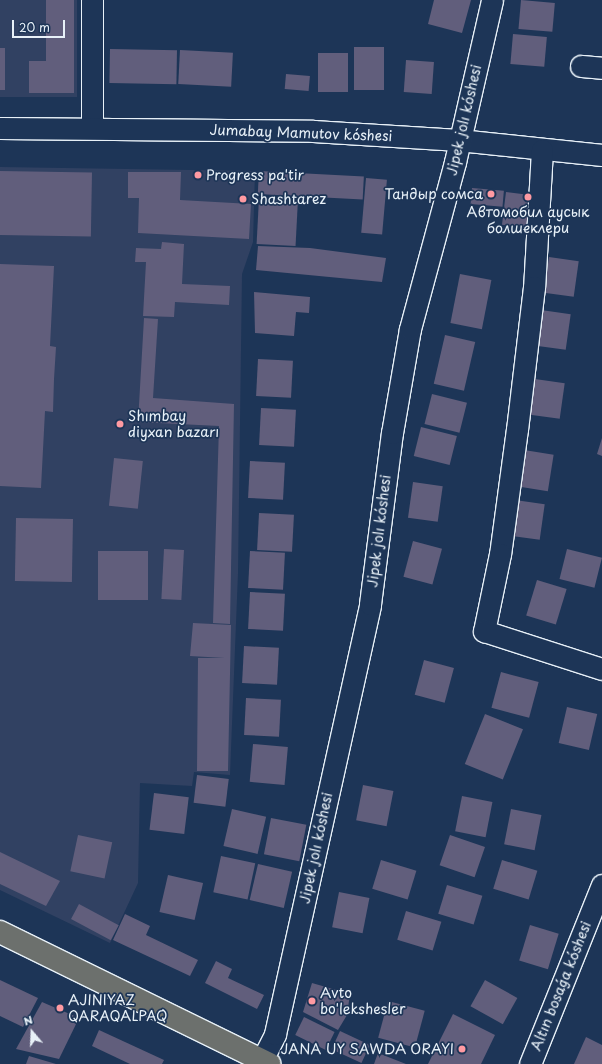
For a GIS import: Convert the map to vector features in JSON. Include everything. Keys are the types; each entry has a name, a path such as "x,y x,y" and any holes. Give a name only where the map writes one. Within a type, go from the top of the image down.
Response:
{"main road":[{"path":"0,932 265,1062"}],"street":[{"path":"92,0 92,128"},
{"name":"Jipek jolı kóshesi","path":"265,1062 275,1034 368,611 392,433 410,329 459,140 492,0"},
{"path":"581,66 602,68"},
{"name":"Jumabay Mamutov kóshesi","path":"0,128 313,132 459,140 542,150 602,155"},
{"path":"542,150 534,287 517,429 500,554 484,631 602,669"},
{"name":"Altın bosaǵa kóshesi","path":"530,1064 602,886"}],"shaded area":[{"path":"0,0 77,0 77,97 0,97"},
{"name":"Shımbay diyxan bazarı","path":"0,167 255,171 253,242 242,274 238,573 230,775 194,772 192,786 140,783 138,883 110,943 0,890"}],"building":[{"path":"46,0 74,0 74,93 29,93 29,61 46,61"},
{"path":"434,0 471,0 462,33 428,24"},
{"path":"521,0 555,3 552,32 518,29"},
{"path":"513,34 547,37 544,67 510,64"},
{"path":"354,47 384,47 384,90 354,90"},
{"path":"0,48 5,48 5,90 0,90"},
{"path":"110,49 177,50 176,84 109,83"},
{"path":"180,50 233,53 231,87 178,84"},
{"path":"318,53 348,53 348,92 318,92"},
{"path":"406,60 434,62 432,94 404,92"},
{"path":"286,74 310,76 309,91 285,89"},
{"path":"0,171 92,173 91,237 0,235"},
{"path":"259,171 364,176 363,199 258,194"},
{"path":"128,172 181,172 180,200 251,204 249,239 138,233 139,198 128,198"},
{"path":"366,178 387,180 382,235 361,233"},
{"path":"472,188 504,191 502,207 471,204"},
{"path":"506,192 532,195 528,228 502,225"},
{"path":"259,198 298,200 296,246 257,244"},
{"path":"162,242 184,244 182,284 230,286 229,305 175,302 174,317 143,316 146,262 135,262 136,248 161,249"},
{"path":"258,246 310,248 386,258 382,282 256,270"},
{"path":"549,257 579,261 574,297 544,293"},
{"path":"0,264 54,266 50,346 56,347 53,412 45,411 41,488 0,486"},
{"path":"460,274 491,280 482,329 450,323"},
{"path":"254,292 310,297 309,313 296,312 294,336 255,333"},
{"path":"541,310 571,314 566,350 536,346"},
{"path":"144,318 158,319 153,398 234,404 230,624 213,623 219,426 138,422"},
{"path":"445,335 475,342 464,391 434,384"},
{"path":"258,359 293,361 291,398 256,396"},
{"path":"535,379 565,383 560,419 530,415"},
{"path":"432,394 467,403 459,433 425,424"},
{"path":"261,408 296,410 294,447 259,445"},
{"path":"421,427 457,436 450,465 414,456"},
{"path":"602,438 602,456 597,454"},
{"path":"524,450 554,455 548,491 518,487"},
{"path":"114,458 143,461 138,509 109,506"},
{"path":"250,461 285,463 283,500 248,498"},
{"path":"413,482 443,486 438,522 408,518"},
{"path":"515,500 545,504 540,540 510,536"},
{"path":"259,513 294,515 292,552 257,550"},
{"path":"16,518 73,519 72,582 15,581"},
{"path":"413,541 442,549 432,585 403,577"},
{"path":"164,549 184,550 181,600 161,599"},
{"path":"567,549 602,558 594,588 560,579"},
{"path":"98,551 148,551 148,600 98,600"},
{"path":"250,551 285,553 283,590 248,588"},
{"path":"537,580 567,589 556,624 526,615"},
{"path":"250,592 285,594 283,631 248,629"},
{"path":"193,623 231,625 228,771 197,771 198,658 225,658 190,656"},
{"path":"244,646 279,648 277,685 242,683"},
{"path":"424,660 454,668 445,703 415,695"},
{"path":"501,672 539,682 529,718 491,708"},
{"path":"246,698 281,700 279,737 244,735"},
{"path":"567,707 597,714 589,750 559,743"},
{"path":"485,714 523,729 503,779 465,764"},
{"path":"253,744 288,747 285,785 250,782"},
{"path":"197,775 229,779 225,807 194,803"},
{"path":"363,785 393,791 387,826 356,820"},
{"path":"154,793 189,797 184,834 149,830"},
{"path":"462,796 492,802 486,837 455,831"},
{"path":"232,809 266,817 258,854 223,846"},
{"path":"511,809 541,815 535,850 504,844"},
{"path":"271,818 306,825 299,861 264,854"},
{"path":"78,835 112,842 105,878 70,871"},
{"path":"450,835 485,847 475,877 440,865"},
{"path":"0,852 60,881 46,906 0,884"},
{"path":"221,856 255,863 248,899 213,892"},
{"path":"381,860 416,871 408,900 372,889"},
{"path":"502,860 537,871 529,900 493,889"},
{"path":"258,864 292,872 284,908 250,900"},
{"path":"168,875 203,883 195,920 159,912"},
{"path":"447,885 482,896 474,925 438,914"},
{"path":"339,892 369,898 363,933 332,927"},
{"path":"79,904 119,925 111,940 71,919"},
{"path":"406,911 441,922 433,951 397,940"},
{"path":"125,914 150,926 146,935 198,960 190,976 113,940"},
{"path":"530,925 559,934 548,969 519,960"},
{"path":"216,961 232,969 228,978 264,995 257,1009 205,983"},
{"path":"0,980 38,998 23,1027 0,1016"},
{"path":"485,980 517,998 503,1024 470,1006"},
{"path":"312,983 350,994 347,1015 338,1030 303,1012"},
{"path":"388,1001 425,1011 415,1048 378,1038"},
{"path":"42,1002 79,1018 59,1059 16,1049"},
{"name":"JANA UY SAWDA ORAYI","path":"453,1014 495,1035 481,1064 428,1064"},
{"path":"304,1017 335,1032 326,1050 295,1035"},
{"path":"99,1030 164,1060 162,1064 130,1064 92,1046"},
{"path":"340,1031 370,1045 361,1063 332,1049"},
{"path":"586,1037 602,1045 602,1064 574,1064"},
{"path":"378,1053 406,1064 374,1064"},
{"path":"29,1056 56,1064 26,1064"}],"place":[{"name":"Progress pa'tir","path":"198,175"},
{"name":"Тандыр сомса","path":"491,194"},
{"name":"Автомобил аусык болшеклери","path":"528,197"},
{"name":"Shashtarez","path":"243,199"},
{"name":"Shımbay diyxan bazarı","path":"120,424"},
{"name":"Avto bo'lekshesler","path":"312,1001"},
{"name":"AJINIYAZ QARAQALPAQ","path":"60,1008"},
{"name":"JANA UY SAWDA ORAYI","path":"462,1049"}]}
